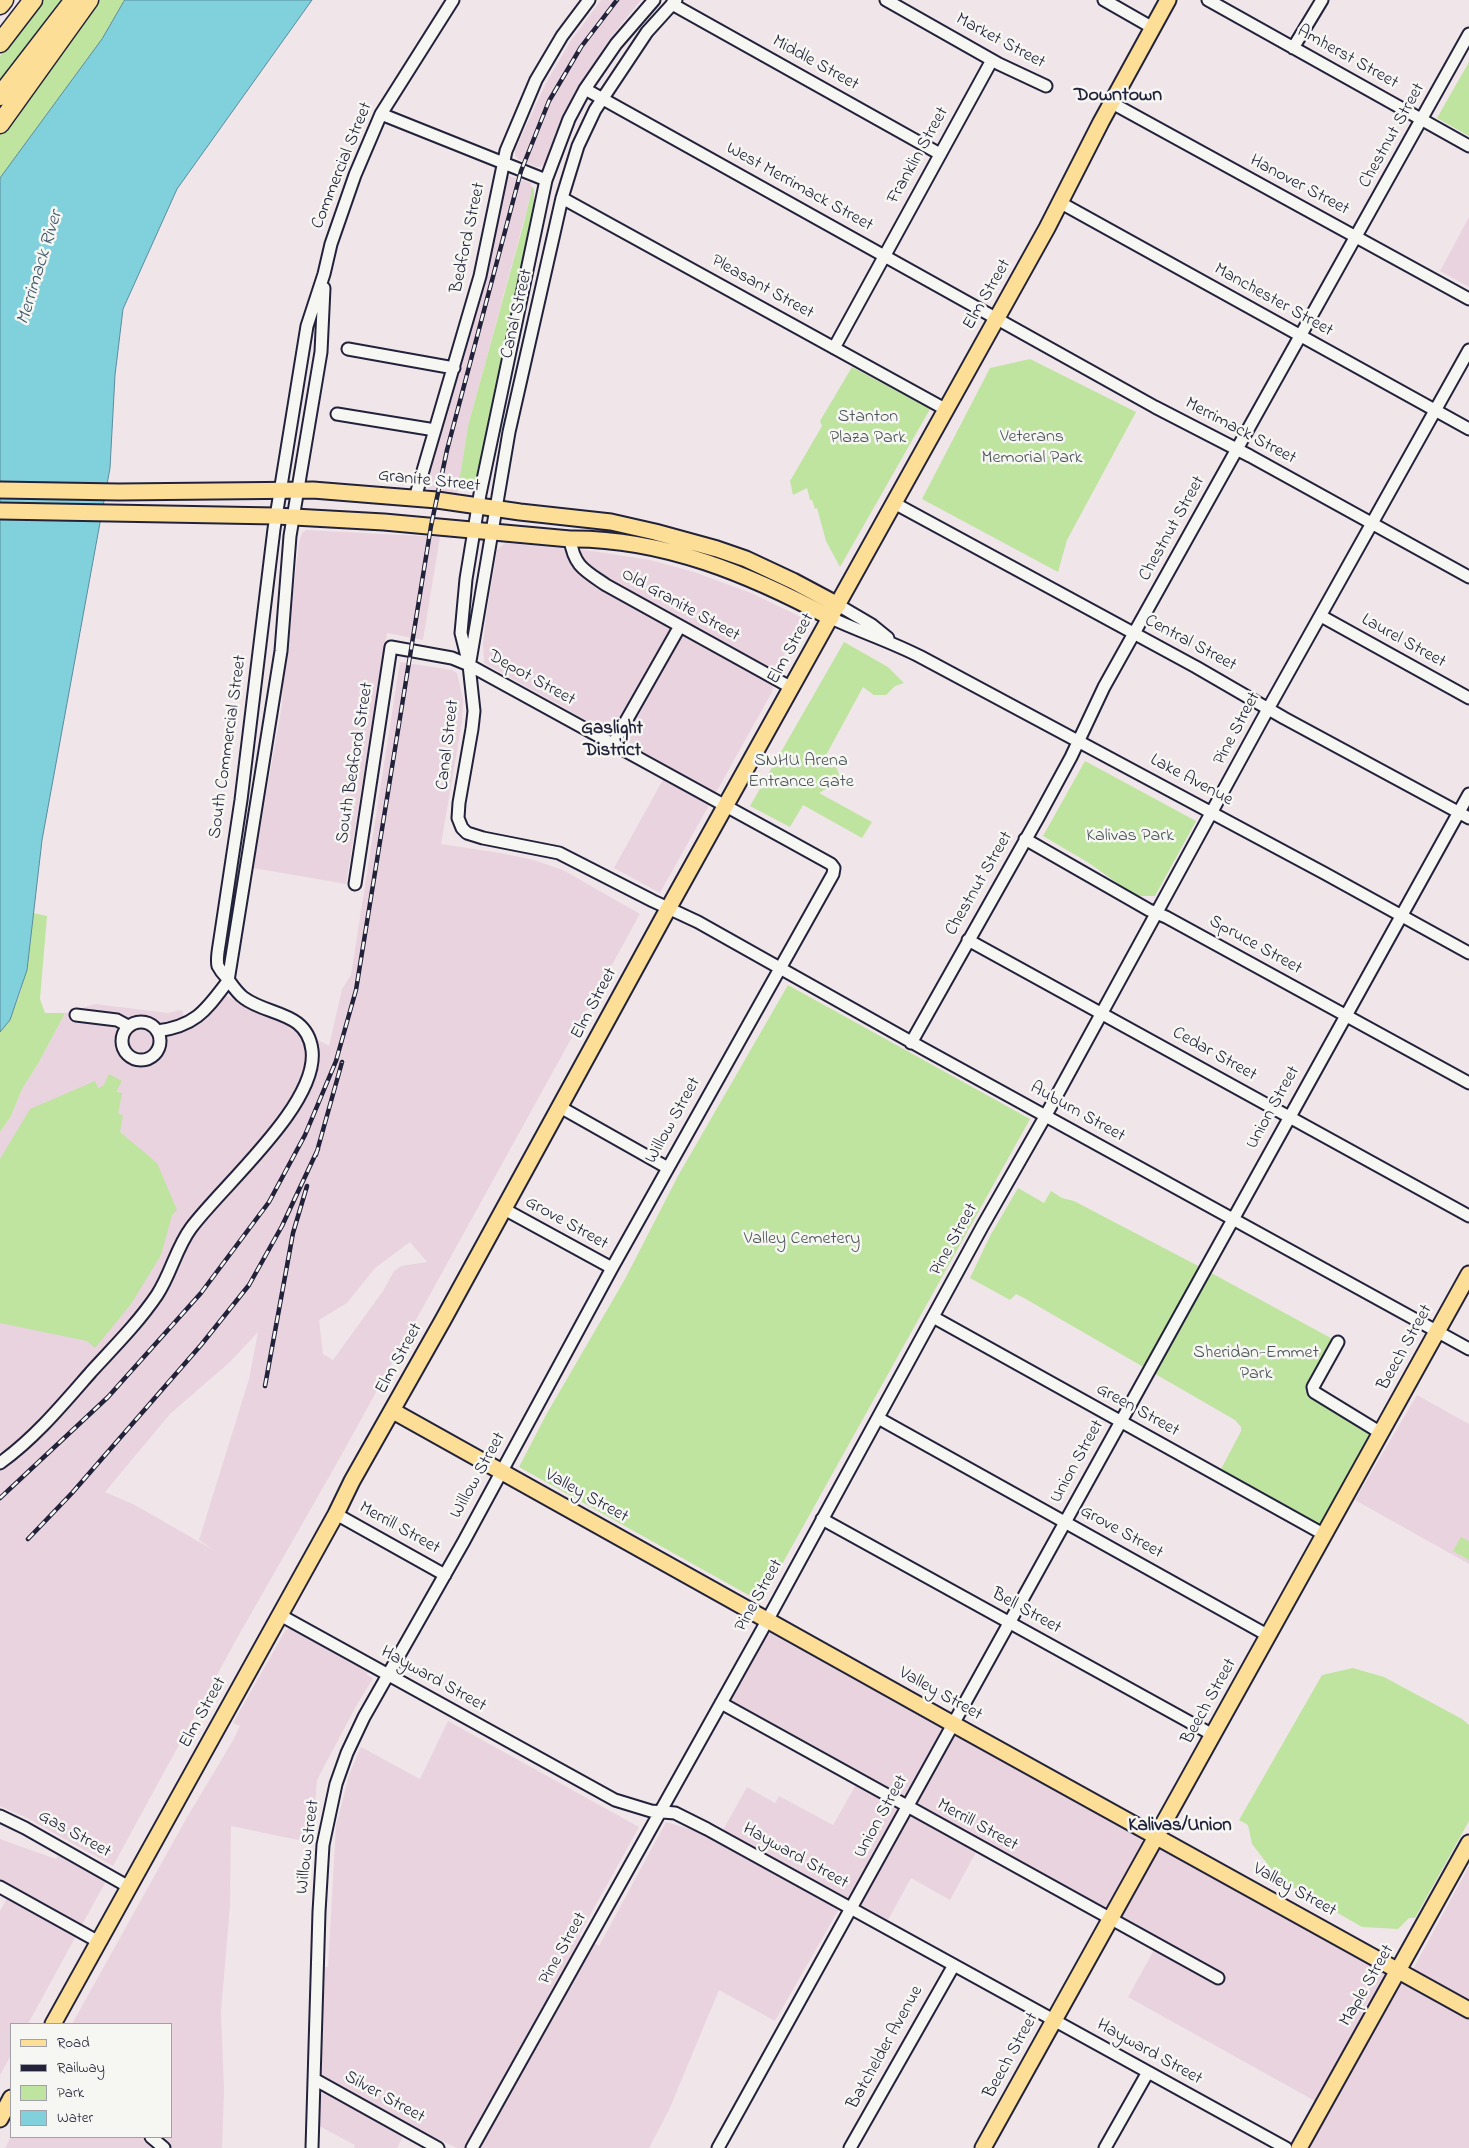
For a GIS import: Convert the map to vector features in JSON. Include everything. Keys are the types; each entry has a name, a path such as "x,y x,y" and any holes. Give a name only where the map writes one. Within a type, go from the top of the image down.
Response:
{"highway":[{"path":"0,5 4,0"},
{"path":"0,43 33,0"},
{"path":"0,96 74,0"},
{"path":"0,124 89,0"}],"main road":[{"name":"Elm Street","path":"54,2023 336,1514 360,1465 393,1411 668,909 1061,203 1112,103 1168,0"},
{"name":"Granite Street","path":"0,490 119,492 297,490 415,498 611,522 675,536 746,559 804,586 834,612"},
{"path":"0,511 276,516 491,531 570,539 596,538 687,556 834,612"},
{"name":"Beech Street","path":"983,2148 1469,1274"},
{"name":"Valley Street","path":"393,1411 1469,2010"},
{"name":"Maple Street","path":"1300,2148 1469,1843"},
{"path":"0,2119 10,2100"}],"street":[{"name":"Commercial Street","path":"276,516 307,326 324,274 334,235 380,114 453,0"},
{"name":"Bedford Street","path":"415,498 480,276 503,162 515,127 536,80 562,36 589,0"},
{"name":"Canal Street","path":"462,828 458,818 459,803 474,711 469,665 461,624 466,578 478,505 546,180 569,118 584,89 616,44 654,0"},
{"name":"Market Street","path":"886,0 992,60 1046,86"},
{"path":"1104,0 1153,28"},
{"name":"Amherst Street","path":"1208,0 1469,146"},
{"path":"1294,48 1322,0"},
{"name":"Canal Street","path":"469,665 510,425 562,198 578,146 586,126 602,99 642,38 674,2"},
{"name":"Middle Street","path":"674,2 940,154"},
{"name":"Chestnut Street","path":"911,1043 968,940 976,930 1078,740 1104,687 1469,34"},
{"name":"Franklin Street","path":"834,348 992,60"},
{"name":"West Merrimack Street","path":"584,89 996,317"},
{"name":"Hanover Street","path":"1112,103 1469,299"},
{"path":"380,114 546,180"},
{"name":"Pleasant Street","path":"562,198 945,410"},
{"name":"Manchester Street","path":"1061,203 1469,429"},
{"name":"Commercial Street","path":"293,517 321,352 324,274"},
{"name":"Merrimack Street","path":"996,317 1155,407 1469,577"},
{"path":"348,349 454,368"},
{"name":"Pine Street","path":"472,2148 661,1812 1213,813 1268,709 1469,350"},
{"path":"337,414 435,430"},
{"name":"Central Street","path":"894,503 1464,815"},
{"name":"South Commercial Street","path":"0,1462 13,1453 60,1407 138,1320 168,1277 191,1228 275,1134 303,1088 311,1068 312,1049 305,1032 290,1018 245,998 228,981 218,965 242,791 276,516"},
{"name":"South Commercial Street","path":"228,981 281,651 286,569 293,517"},
{"name":"Old Granite Street","path":"570,539 572,550 580,568 792,688"},
{"name":"Lake Avenue","path":"834,612 872,625 895,644 1078,740 1469,953"},
{"name":"Laurel Street","path":"1321,616 1469,698"},
{"path":"613,744 680,626"},
{"name":"Depot Street","path":"392,647 452,658 469,665 726,806"},
{"name":"South Bedford Street","path":"355,884 392,647"},
{"name":"Union Street","path":"718,2148 1121,1422 1232,1218 1402,915 1464,815 1469,794"},
{"name":"Willow Street","path":"312,2148 323,1845 336,1784 349,1747 612,1268 834,874 834,868 831,864 726,806"},
{"name":"Auburn Street","path":"462,828 466,833 483,838 559,853 668,909 698,922 911,1043 1046,1115 1469,1349"},
{"name":"Spruce Street","path":"1025,839 1157,914 1469,1083"},
{"name":"Cedar Street","path":"968,940 1469,1216"},
{"path":"157,1031 185,1025 196,1018 206,1009 228,981"},
{"path":"76,1015 117,1020 128,1026"},
{"path":"144,1022 157,1031 160,1037 158,1049 150,1058 139,1060 129,1056 122,1047 122,1035 128,1026 133,1023 144,1022"},
{"path":"560,1107 668,1168"},
{"name":"Grove Street","path":"504,1209 612,1268"},
{"name":"Green Street","path":"933,1317 1325,1535"},
{"path":"1338,1342 1313,1387 1314,1392 1381,1433"},
{"name":"Grove Street","path":"878,1418 1269,1636"},
{"name":"Merrill Street","path":"336,1514 445,1575"},
{"name":"Bell Street","path":"822,1519 1213,1735"},
{"name":"Hayward Street","path":"280,1615 615,1800 661,1812 675,1813 693,1822 1286,2148"},
{"name":"Merrill Street","path":"721,1703 1218,1978"},
{"name":"Gas Street","path":"0,1816 25,1828 129,1887"},
{"path":"0,1887 99,1942"},
{"name":"Batchelder Avenue","path":"850,2148 954,1965"},
{"path":"1106,2148 1148,2072"},
{"name":"Silver Street","path":"314,2079 438,2148"},
{"path":"153,2138 164,2148"}],"shaded area":[{"path":"601,0 641,0 608,41 575,92 557,130 545,163 540,167 536,167 518,159 515,155 515,150 546,83 570,42"},
{"path":"509,176 531,183 531,194 468,426 457,495 431,491 426,485 425,478 489,262 505,179"},
{"path":"1469,217 1469,287 1440,271"},
{"path":"306,530 440,537 423,640 387,633 346,884 253,868 282,705 283,680 299,543 302,533"},
{"path":"505,543 592,551 650,560 694,572 751,593 801,617 803,621 775,671 772,692 660,893 614,868 670,767 484,663 483,644 486,617 497,550"},
{"path":"400,662 452,670 457,673 463,699 462,722 441,844 534,860 563,870 640,914 337,1463 236,1640 113,1866 27,1818 0,1806 0,1469 10,1462 0,1451 0,1132 11,1116 22,1089 39,1062 65,1013 95,1004 168,1013 180,1010 183,1011 185,1018 194,1014 213,989 246,1006 288,1023 329,1046 342,989 351,975","holes":["410,1242 427,1262 401,1266 394,1271 383,1291 333,1360 323,1354 319,1320 347,1303 375,1268","258,1332 249,1379 199,1540 215,1551 135,1505 105,1492 170,1414 230,1362"]},
{"path":"1417,1395 1469,1424 1469,1564 1355,1500"},
{"path":"289,1628 368,1671 367,1675 373,1678 317,1780 312,1843 231,1826 230,1906 221,2011 224,2091 222,2148 5,2148 10,2138 172,2138 172,2023 73,2023 186,1819 232,1742 240,1726 233,1723 285,1631"},
{"path":"770,1633 1141,1838 1144,1844 1111,1903 1107,1907 1101,1907 982,1841 950,1900 911,1878 888,1920 723,1830 747,1787 775,1803 779,1796 833,1825 862,1774 732,1702 731,1698 767,1635"},
{"path":"448,1721 639,1827 579,1935 599,1946 666,1822 697,1831 721,1843 839,1909 775,2021 719,1990 669,2110 649,2148 457,2148 431,2136 322,2075 322,1988 324,1967 328,1967 336,1826 349,1775 361,1747 420,1779"},
{"path":"0,1839 56,1859 59,1854 106,1881 29,2023 10,2023 10,2057 0,2075 0,1911 8,1897 0,1893"},
{"path":"1158,1847 1386,1973 1315,2101 1128,1997 1160,1939 1119,1916"},
{"path":"1469,1866 1469,2000 1413,1969"},
{"path":"1401,1983 1469,2019 1469,2148 1309,2148"},
{"path":"325,2092 404,2135 397,2148 354,2148 355,2145 319,2126 320,2096"}],"green space":[{"path":"44,0 62,0 0,80 0,56"},
{"path":"95,0 125,0 102,39 0,178 0,135"},
{"path":"1469,62 1469,136 1437,118"},
{"path":"531,186 534,189 534,203 536,204 476,487 474,491 458,489 468,426 523,226 531,194"},
{"name":"Veterans Memorial Park","path":"1030,359 1136,412 1067,540 1058,572 922,499 990,368"},
{"name":"Stanton Plaza Park","path":"852,367 930,409 840,567 826,541 817,508 815,509 812,500 810,500 807,488 793,495 790,481 822,426 820,421"},
{"name":"SNHU Arena Entrance Gate","path":"844,642 888,667 904,683 895,686 886,695 874,695 863,687 825,757 832,756 841,780 819,793 872,822 862,838 803,805 790,827 750,806"},
{"name":"Kalivas Park","path":"1085,761 1196,821 1155,896 1139,896 1127,890 1089,863 1043,836"},
{"path":"33,913 47,916 40,999 45,1013 65,1013 39,1062 22,1089 11,1116 0,1132 0,1032 9,1019 21,991 28,960"},
{"name":"Valley Cemetery","path":"788,985 1030,1119 761,1602 519,1467 546,1415 625,1279 678,1176"},
{"path":"109,1074 122,1081 116,1092 122,1093 118,1114 123,1115 120,1132 157,1163 177,1210 172,1215 161,1255 131,1304 95,1348 87,1341 0,1323 0,1159 30,1109 95,1081 98,1088 103,1086"},
{"name":"Sheridan-Emmet Park","path":"1018,1188 1044,1203 1051,1191 1062,1198 1074,1201 1338,1342 1313,1387 1381,1433 1325,1535 1218,1475 1241,1431 1241,1427 1235,1420 1024,1298 1016,1294 1010,1300 970,1278 990,1236"},
{"path":"1461,1537 1469,1541 1469,1560 1453,1551"},
{"path":"1353,1668 1384,1677 1462,1719 1469,1725 1469,1821 1415,1918 1409,1918 1398,1929 1362,1927 1279,1879 1252,1844 1248,1825 1239,1820 1322,1675"}],"water":[{"name":"Merrimack River","path":"125,0 312,0 177,189 123,309 115,375 110,468 42,840 27,970 10,1020 0,1032 0,178 102,39"}],"railway":[{"path":"0,1498 108,1397 201,1293 269,1202 305,1135 336,1061 356,990 431,526 447,450 521,171 549,101 581,47 617,0"},
{"path":"316,1155 342,1062"},
{"path":"28,1539 72,1493 201,1345 249,1285 282,1226 318,1149"},
{"path":"265,1386 293,1233 307,1186"}],"district":[{"name":"Downtown","path":"1118,97"},
{"name":"Gaslight District","path":"612,741"},
{"name":"Kalivas/Union","path":"1180,1827"}]}
